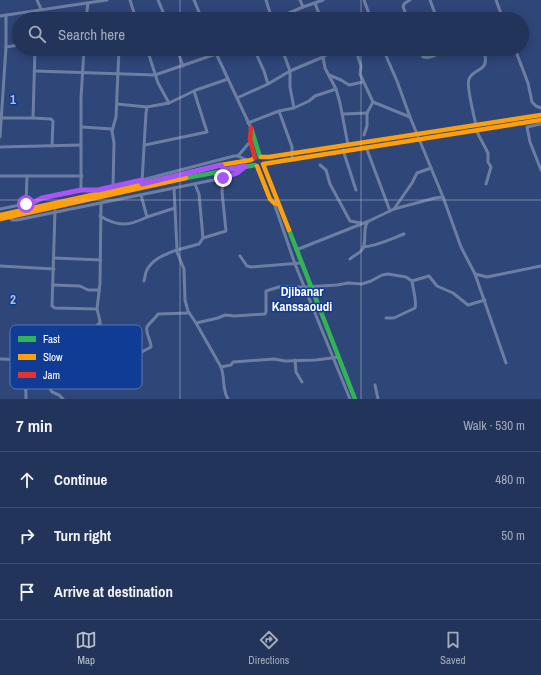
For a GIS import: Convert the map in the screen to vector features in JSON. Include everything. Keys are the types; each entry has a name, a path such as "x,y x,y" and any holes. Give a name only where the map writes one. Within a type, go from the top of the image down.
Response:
{"main road":[{"path":"0,215 9,215 224,170 246,166 260,166 292,156 348,145 476,127 541,115"},
{"path":"476,127 527,124 541,120"},
{"path":"251,128 248,136 254,158 253,161 270,199 276,203"},
{"path":"251,128 263,160 276,203 312,287 355,399"},
{"path":"0,219 9,215 142,182 251,160 254,158 292,156 366,147 418,136"},
{"path":"221,165 224,170"}],"street":[{"path":"37,0 41,9"},
{"path":"68,0 70,6"},
{"path":"24,12 106,0"},
{"path":"130,0 134,12"},
{"path":"158,0 163,12"},
{"path":"194,0 199,12"},
{"path":"266,0 270,12"},
{"path":"300,0 302,7"},
{"path":"291,12 323,0"},
{"path":"364,0 368,12"},
{"path":"404,12 403,6 410,0"},
{"path":"430,0 434,12"},
{"path":"496,0 500,12"},
{"path":"87,12 88,3"},
{"path":"315,3 318,12"},
{"path":"0,16 12,14"},
{"path":"0,137 2,118 2,78 6,47 6,15"},
{"path":"6,47 12,46"},
{"path":"33,118 35,56"},
{"path":"81,190 83,56"},
{"path":"113,186 114,143 112,128 116,117 119,56"},
{"path":"149,56 155,75 168,103"},
{"path":"179,56 183,66"},
{"path":"35,71 155,75 210,56"},
{"path":"217,56 251,128"},
{"path":"257,56 268,84"},
{"path":"284,56 290,71 290,87 294,108"},
{"path":"358,56 361,66 360,74 373,102 410,117"},
{"path":"386,56 443,197 461,246 475,274 492,327 506,363"},
{"path":"423,56 426,58 435,56"},
{"path":"485,56 486,59 482,69 470,77 468,84 476,127 488,153 488,162 491,167 486,184"},
{"path":"518,56 528,83 532,102 541,108"},
{"path":"237,98 268,84 290,71 323,57 324,68 336,89 343,114 343,122 348,145"},
{"path":"329,75 351,85 363,82"},
{"path":"117,104 147,107 168,103 194,91 228,79"},
{"path":"248,123 279,111 294,108 309,101 315,96 336,89"},
{"path":"145,145 207,132 194,91"},
{"path":"364,135 367,126 367,113 373,102"},
{"path":"142,182 147,107"},
{"path":"279,111 292,147 292,156"},
{"path":"343,114 367,113"},
{"path":"2,118 51,119 53,121 52,146"},
{"path":"541,124 527,124 530,142 541,170"},
{"path":"82,127 112,128"},
{"path":"238,156 249,142"},
{"path":"0,147 81,145"},
{"path":"366,147 390,211"},
{"path":"343,150 356,190"},
{"path":"0,209 81,190 98,190 113,186 142,182 225,158 238,156 247,160"},
{"path":"320,165 326,170 330,184 350,221 362,224"},
{"path":"9,215 12,220 17,220 55,211 101,204 223,178 237,173 246,166"},
{"path":"394,209 417,173 431,168"},
{"path":"0,176 82,176"},
{"path":"26,204 27,176"},
{"path":"203,238 226,231 222,192 223,178"},
{"path":"144,281 147,269 153,262 177,250 202,242 203,238 199,194 195,184"},
{"path":"174,188 177,250 184,272 185,300 189,313 221,367 224,390 228,399"},
{"path":"141,195 147,217"},
{"path":"296,250 362,224 394,209 443,197"},
{"path":"276,203 295,264 332,358 350,399"},
{"path":"98,325 100,323 97,309 101,260 101,204"},
{"path":"100,216 110,222 123,224 134,223 175,208"},
{"path":"55,211 54,285 52,306 97,309"},
{"path":"350,258 361,251 363,247 365,227 369,221"},
{"path":"363,247 373,246 404,234"},
{"path":"240,256 246,266 251,267 301,263"},
{"path":"54,258 101,260"},
{"path":"0,266 54,269"},
{"path":"475,274 487,277 541,266"},
{"path":"196,323 225,315 235,316 265,314 267,290 279,287 312,287 348,283 362,284 371,281 377,276 388,274 406,277 412,281 417,304 415,308 394,318 386,318"},
{"path":"412,281 429,276 437,286 468,305 484,300"},
{"path":"54,285 80,286 88,290 99,290"},
{"path":"142,352 149,349 151,346 146,330 147,326 158,314 189,313"},
{"path":"221,367 236,362 339,357"},
{"path":"0,359 10,359"},
{"path":"295,360 296,372 302,382"},
{"path":"375,385 378,399"},
{"path":"26,389 26,399"},
{"path":"51,389 52,392 59,395 63,399"}],"traffic: fast":[{"path":"251,128 260,157"},
{"path":"186,178 255,165"},
{"path":"289,230 355,399"}],"traffic: slow":[{"path":"261,157 541,115"},
{"path":"289,230 263,164 541,120"},
{"path":"0,215 221,165 251,160 254,158"},
{"path":"257,166 270,199 274,203 278,204"},
{"path":"0,219 186,178"}],"traffic: jam":[{"path":"251,128 250,140 255,158"}],"district":[{"name":"Djibanar Kanssaoudi","path":"302,298"}],"route":[{"path":"26,204 42,198 81,190 98,190 142,180 142,184 221,165 224,170 246,166 237,173 223,178"}]}
